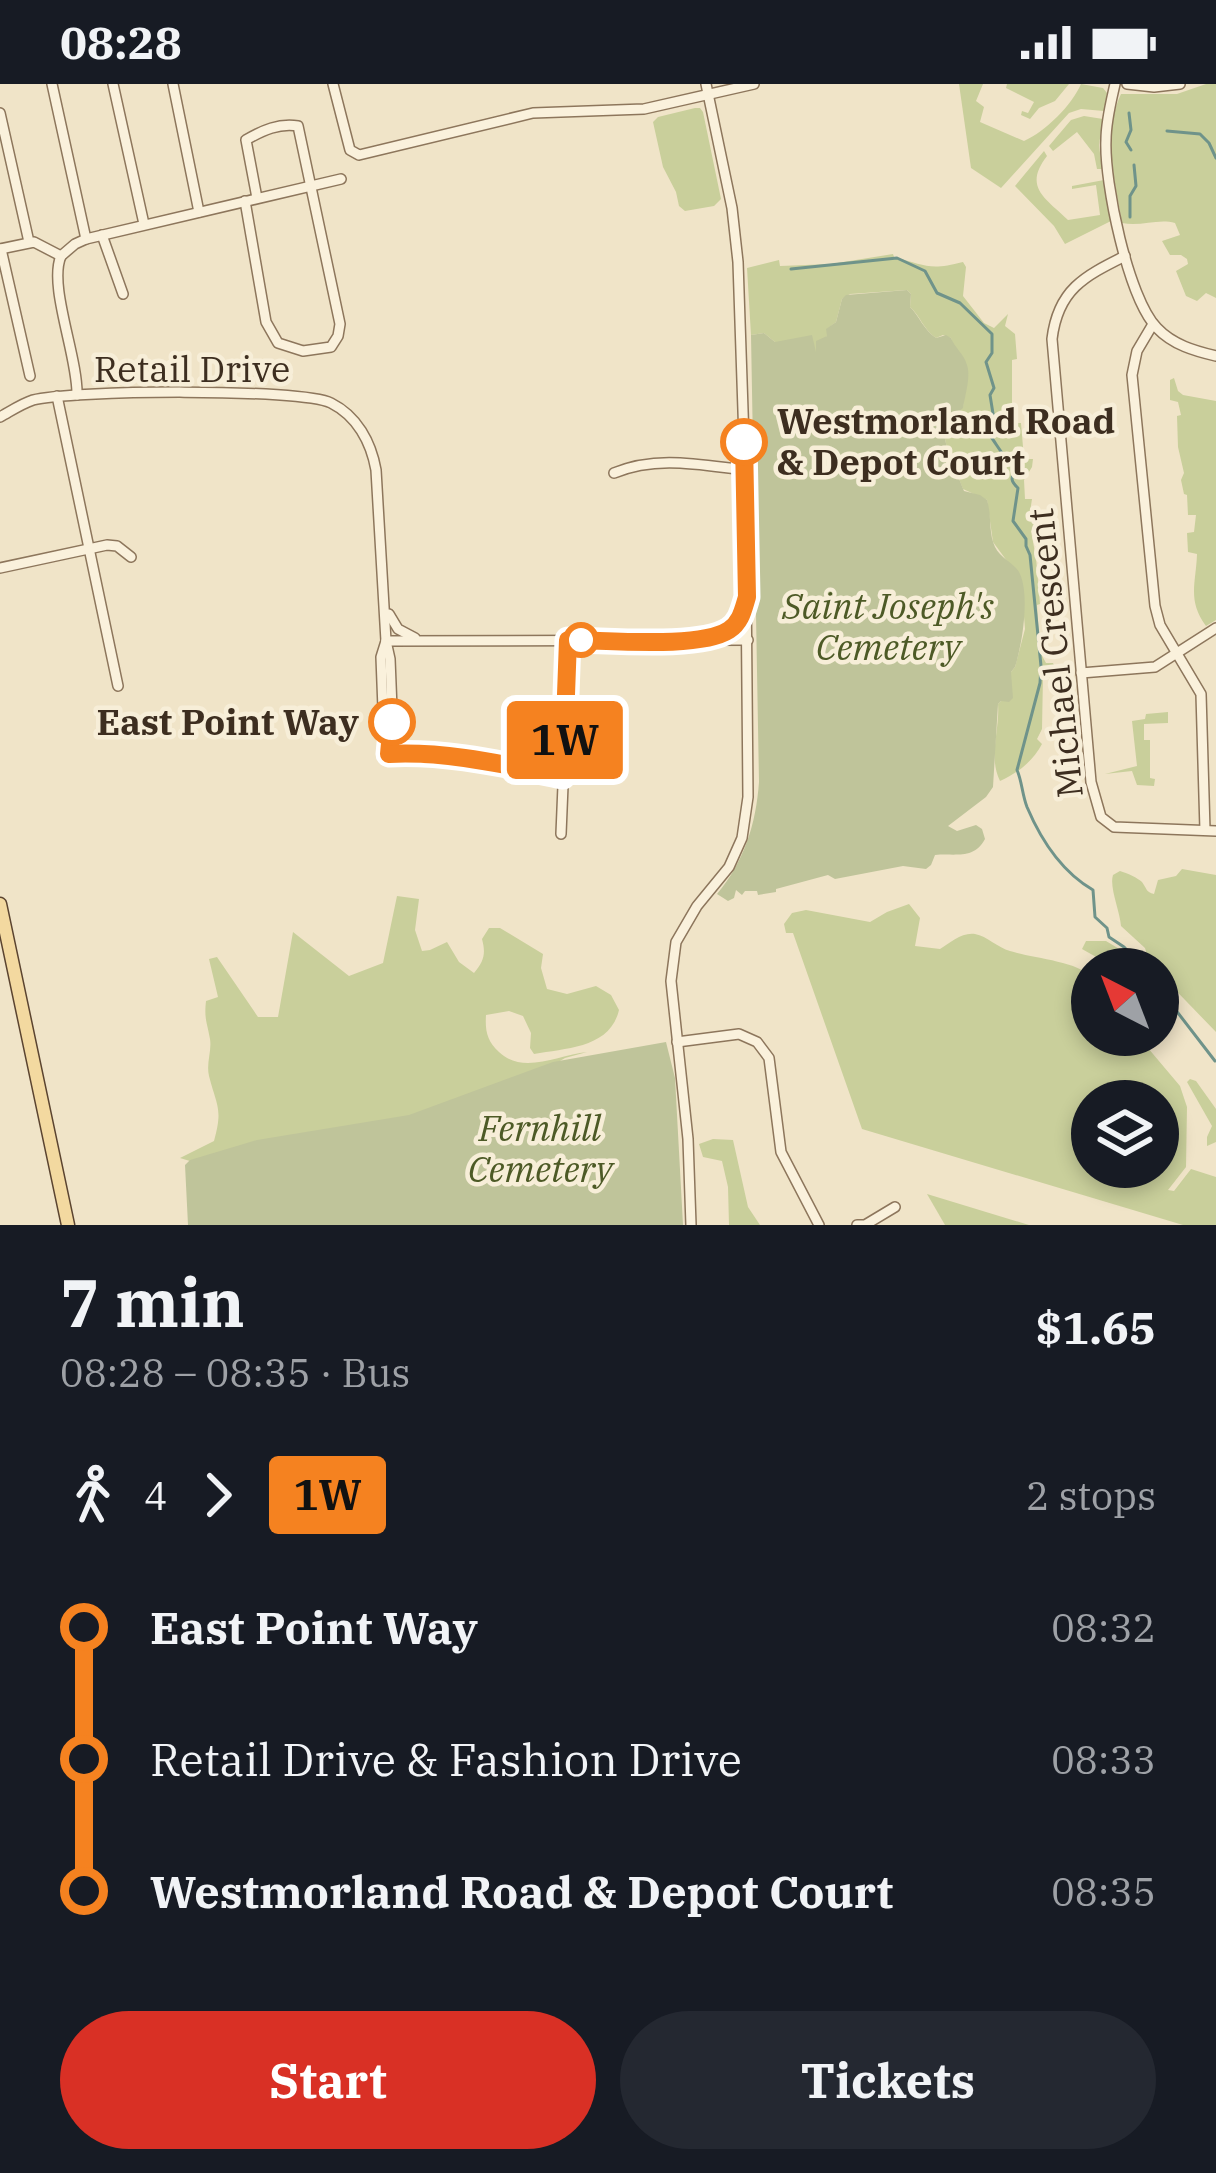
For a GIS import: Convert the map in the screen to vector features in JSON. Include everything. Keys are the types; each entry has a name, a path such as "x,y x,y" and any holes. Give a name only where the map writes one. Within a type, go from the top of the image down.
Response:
{"main road":[{"path":"0,904 68,1225"}],"street":[{"path":"52,84 86,239"},
{"path":"113,84 144,224"},
{"path":"172,84 199,212"},
{"path":"333,84 352,153 367,155 532,113 633,110 708,89 750,84"},
{"path":"1115,84 1106,150 1125,256 1153,323 1174,341 1216,356"},
{"path":"1126,84 1180,84"},
{"path":"691,1225 688,1139 670,981 676,942 697,906 729,867 742,838 748,797 745,470 735,228 708,89"},
{"path":"0,113 29,242"},
{"path":"245,201 266,322 278,344 303,351 331,347 340,324 298,126 285,124 247,140 257,198"},
{"path":"77,395 56,275 61,256 75,244 341,179"},
{"path":"102,235 123,294"},
{"path":"30,376 1,249 29,242 61,256"},
{"name":"Michael Crescent","path":"1125,256 1073,287 1053,330 1091,782 1110,826 1210,831"},
{"path":"1153,323 1135,354 1132,379 1155,606 1160,625 1198,688 1202,704 1210,831"},
{"name":"Retail Drive","path":"0,417 33,400 77,395 311,396 332,403 350,416 369,444 380,520 386,641"},
{"path":"57,396 118,686"},
{"path":"614,473 666,462 745,470"},
{"path":"0,568 114,545 131,557"},
{"path":"706,640 734,627 747,597"},
{"path":"385,602 398,629 420,640"},
{"path":"1081,673 1151,668 1216,628"},
{"path":"390,659 410,642 420,640"},
{"path":"561,834 568,640"},
{"path":"706,640 735,650 748,675"},
{"path":"386,641 748,640"},
{"path":"386,641 393,734 388,748 381,658 386,641"},
{"path":"677,1042 739,1034 757,1042 769,1058 781,1153 819,1225"},
{"path":"862,1225 896,1207"}],"green space":[{"path":"959,84 983,84 976,101 984,107 980,122 1024,141 1057,117 1081,84 1107,93 1104,111 1069,113 1001,188 971,168"},
{"path":"1007,84 1069,84 1030,119 1021,115 1034,102 1006,88"},
{"path":"1216,84 1216,298 1206,293 1197,301 1186,296 1176,271 1188,264 1187,259 1170,255 1162,241 1180,235 1175,223 1122,223 1111,141 1121,94 1177,94"},
{"path":"695,108 703,112 721,199 714,206 685,211 663,167 653,122"},
{"path":"1103,119 1102,169 1097,169 1094,154 1077,132 1053,151 1049,146 1071,120"},
{"path":"1044,151 1047,156 1037,184 1045,198 1068,220 1100,215 1096,185 1072,186 1104,180 1111,221 1065,244 1015,186"},
{"path":"893,254 927,266 963,262 963,296 984,323 994,328 1008,314 1005,326 1015,334 1012,423 1021,423 1024,459 1033,459 1024,480 1025,499 1032,499 1030,512 1036,526 1031,531 1040,604 1039,650 1046,663 1055,667 1043,675 1042,729 1037,739 1042,744 1024,766 1000,781 995,753 998,704 1009,701 1011,672 1025,629 1021,580 993,542 987,500 963,489 942,426 963,407 966,363 951,338 936,338 928,331 910,307 907,290 850,294 842,299 836,322 815,353 775,342 764,333 751,335 747,268 779,260 780,266 831,264"},
{"name":"Saint Joseph's Cemetery","path":"907,290 910,307 928,331 936,338 951,338 966,361 963,408 942,426 948,452 964,491 987,500 995,547 1018,570 1023,584 1022,634 1011,672 1013,698 998,704 993,787 948,826 957,831 976,825 985,839 970,853 935,855 926,869 903,866 835,879 828,875 758,895 757,891 742,895 736,890 728,901 717,894 747,842 759,782 751,335 764,333 775,342 812,335 816,352 816,341 827,336 826,329 836,322 846,295"},
{"path":"1174,378 1183,395 1216,401 1216,620 1206,626 1195,600 1197,554 1188,552 1187,533 1194,532 1196,515 1188,515 1181,480 1177,416 1181,415 1178,402 1170,400"},
{"path":"1168,712 1168,723 1144,724 1154,786 1137,785 1132,771 1105,774 1137,766 1132,721"},
{"path":"1182,869 1216,875 1216,1032 1179,994 1179,948 1145,948 1121,926 1113,875 1120,871 1138,879 1154,894 1158,880 1176,876"},
{"path":"397,896 419,899 415,930 422,951 447,942 459,962 474,973 483,957 482,939 489,928 500,928 543,954 547,989 567,994 596,986 611,995 619,1010 614,1023 586,1044 534,1054 523,1016 509,1011 486,1015 489,1040 508,1059 530,1063 587,1052 565,1058 287,1225 265,1225 203,1165 180,1158 214,1141 218,1121 208,1071 206,1001 218,997 209,959 217,957 258,1017 278,1017 293,932 349,976 383,963"},
{"path":"909,904 920,918 915,946 940,949 961,936 975,934 1006,949 1071,966 1071,1056 1155,1056 1175,1080 1071,1080 1071,1188 1174,1191 1191,1169 1216,1177 1216,1225 1183,1225 862,1129 793,933 786,933 784,924 792,913 806,910 870,922"},
{"path":"1086,941 1106,941 1118,948 1082,948"},
{"name":"Fernhill Cemetery","path":"666,1042 675,1078 683,1225 188,1225 185,1165 190,1160 257,1140 409,1115 553,1062"},
{"path":"1190,1079 1216,1109 1216,1142 1207,1146 1212,1126 1187,1082"},
{"path":"1179,1085 1187,1107 1186,1167 1179,1176"},
{"path":"733,1140 748,1207 760,1225 729,1225 722,1161 703,1157 699,1144"},
{"path":"927,1194 1029,1225 945,1225"}],"waterway":[{"path":"1129,113 1131,130 1126,142 1131,150"},
{"path":"1167,131 1200,134 1216,158"},
{"path":"1130,217 1130,196 1136,186 1134,165"},
{"path":"791,269 897,258 925,271 937,293 960,303 992,334 992,353 986,362 994,388 990,395 995,426 989,434 1015,467 1012,480 1018,488 1013,521 1030,555 1041,666 1017,770 1027,807 1046,843 1062,865 1093,890 1095,917 1109,937 1125,948"},
{"path":"1179,1014 1215,1061"}],"bus line":[{"name":"1W","path":"392,722 389,754 492,761 563,776 568,640 706,640 739,621 747,597 744,442"}],"place":[{"name":"Westmorland Road & Depot Court","path":"744,442"},
{"name":"East Point Way","path":"392,722"}]}
